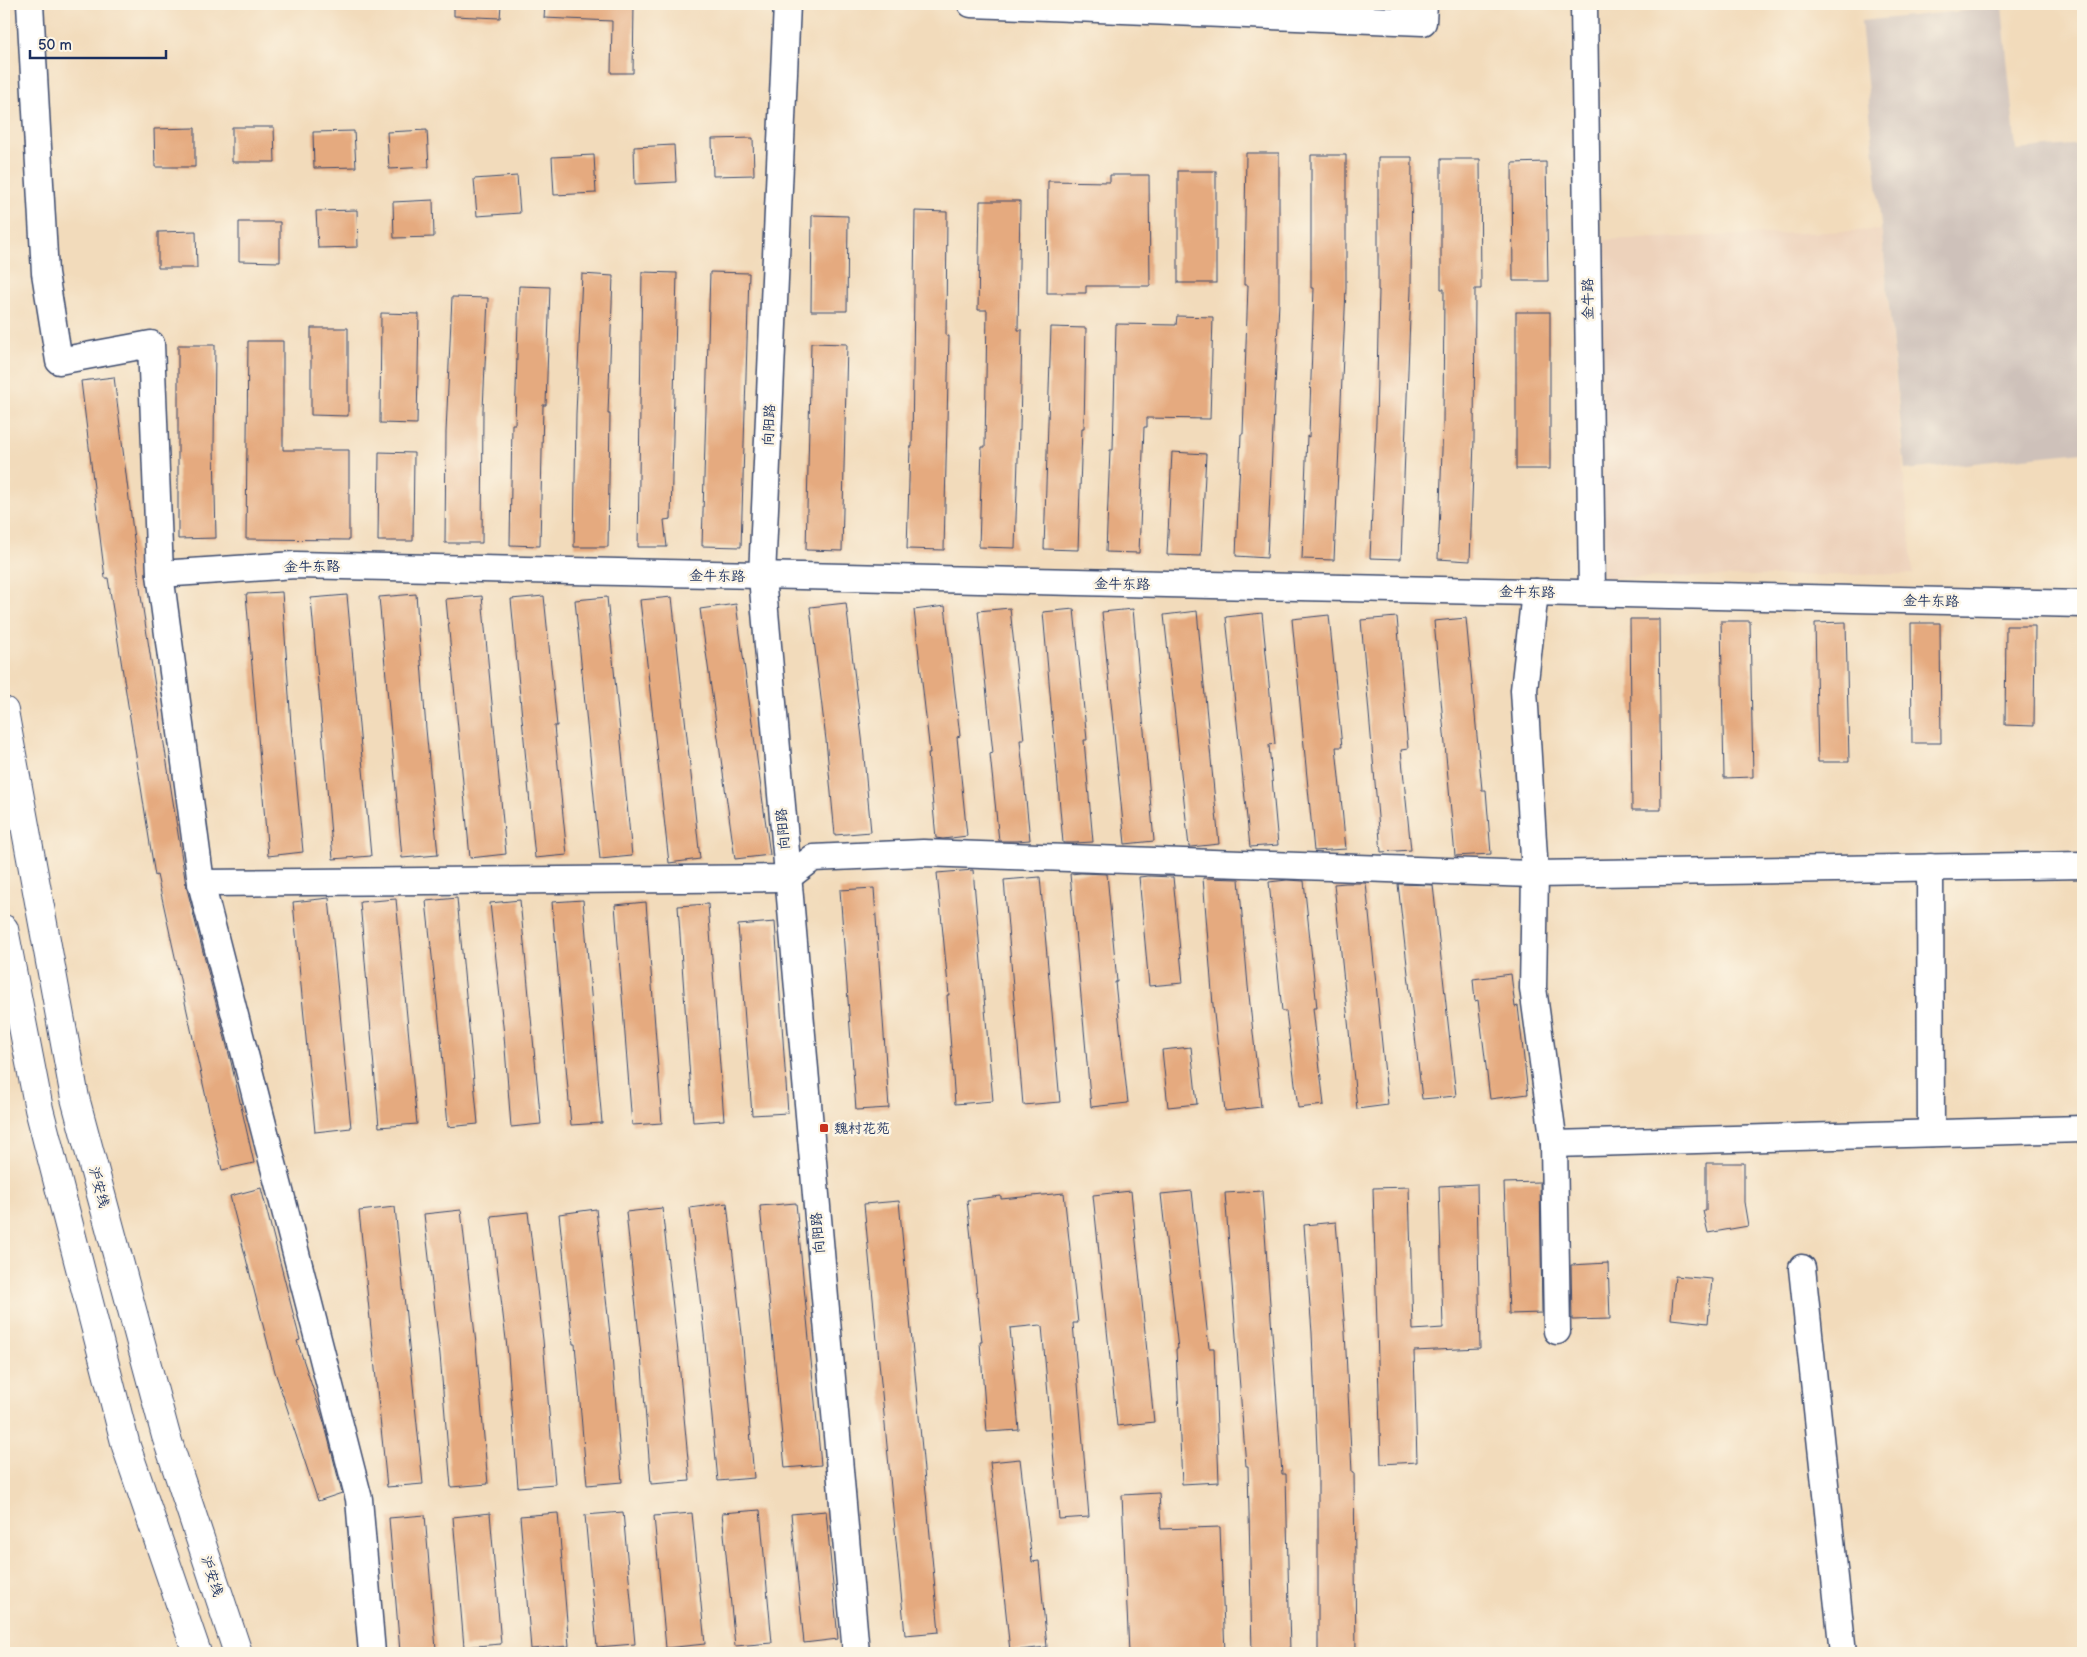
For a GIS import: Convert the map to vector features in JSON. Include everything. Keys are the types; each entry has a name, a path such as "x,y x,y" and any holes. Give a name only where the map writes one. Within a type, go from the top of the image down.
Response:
{"highway":[{"name":"沪安线","path":"4,711 75,1098 166,1436 238,1653"},
{"path":"4,929 39,1109 126,1446 197,1653"}],"street":[{"path":"30,4 45,273 59,361 151,344 160,574 201,883 359,1499 372,1653"},
{"name":"向阳路","path":"787,4 762,577 856,1653"},
{"path":"971,4 1423,22 1424,4"},
{"name":"金牛路","path":"1584,4 1592,594"},
{"name":"金牛东路","path":"160,574 296,565 762,577 2083,604"},
{"path":"1535,592 1524,690 1535,874 1532,988 1554,1144 1557,1331"},
{"path":"201,883 787,878 812,858 923,853 1535,874 2083,865"},
{"path":"1930,867 1931,1133"},
{"path":"1554,1144 2083,1130"},
{"path":"1802,1268 1844,1653"}],"shaded area":[{"path":"2002,7 2016,150 2083,144 2083,452 1905,470 1861,21"},
{"path":"1881,230 1913,574 1603,578 1600,240"}],"building":[{"path":"454,4 501,4 500,18 454,16"},
{"path":"545,4 634,4 633,73 611,73 612,21 544,18"},
{"path":"232,127 274,127 275,162 232,162"},
{"path":"195,128 195,167 155,167 154,129"},
{"path":"427,130 429,167 389,169 387,132"},
{"path":"354,131 356,167 314,168 313,132"},
{"path":"753,138 754,175 713,176 712,139"},
{"path":"674,145 676,182 635,184 634,147"},
{"path":"1246,153 1279,153 1279,302 1267,558 1236,556 1241,434 1243,434 1248,285 1244,285"},
{"path":"594,155 596,193 554,195 552,157"},
{"path":"1311,155 1346,155 1346,288 1334,560 1302,559 1307,436 1309,437 1314,288 1311,288"},
{"path":"1378,157 1412,157 1411,290 1401,559 1370,558 1379,290"},
{"path":"1441,159 1480,159 1481,289 1475,289 1474,440 1470,561 1438,559 1443,423 1444,289 1441,289"},
{"path":"1546,162 1548,281 1513,281 1512,163"},
{"path":"1178,171 1216,171 1216,283 1178,283"},
{"path":"1110,175 1149,175 1150,286 1086,286 1086,293 1047,293 1048,181 1110,182"},
{"path":"517,176 520,213 477,216 474,179"},
{"path":"433,200 434,237 394,238 393,202"},
{"path":"980,201 1020,201 1018,330 1022,330 1015,548 979,547 982,447 985,447 987,310 978,310"},
{"path":"357,210 358,247 318,248 316,211"},
{"path":"915,211 947,212 946,336 949,336 944,550 907,549 910,447 912,447"},
{"path":"812,215 848,216 847,311 811,311"},
{"path":"239,222 280,222 280,262 239,261"},
{"path":"196,231 197,268 158,268 158,232"},
{"path":"642,272 677,273 671,519 664,520 667,547 638,547"},
{"path":"710,272 749,273 741,547 702,546"},
{"path":"582,274 613,276 608,414 610,414 608,547 574,547 576,414"},
{"path":"519,286 550,287 546,405 543,405 540,546 510,545 512,424 515,424"},
{"path":"452,297 488,298 483,410 482,543 445,543 446,432"},
{"path":"1516,312 1550,312 1550,469 1516,469"},
{"path":"381,313 419,314 417,424 380,423"},
{"path":"1177,316 1213,317 1210,419 1147,418 1147,427 1144,427 1139,553 1106,552 1110,450 1113,450 1116,324 1176,325"},
{"path":"1051,327 1086,328 1084,428 1082,428 1078,550 1044,549"},
{"path":"311,328 348,328 348,416 311,415"},
{"path":"248,341 283,341 283,450 349,450 349,540 246,539"},
{"path":"811,343 847,344 842,551 806,550"},
{"path":"178,345 215,345 214,448 216,538 178,539"},
{"path":"114,377 141,596 186,885 231,1062 254,1163 222,1170 157,875 155,876 108,578 105,578 81,381"},
{"path":"379,452 414,453 413,541 378,541"},
{"path":"1172,452 1206,454 1201,556 1167,555"},
{"path":"282,592 291,725 303,852 268,856 246,594"},
{"path":"416,594 438,855 402,858 379,597"},
{"path":"347,595 371,856 333,859 311,598"},
{"path":"482,596 506,854 470,858 446,599"},
{"path":"544,596 557,726 554,726 567,855 535,858 511,599"},
{"path":"607,597 632,856 600,859 575,600"},
{"path":"672,597 700,859 669,863 640,600"},
{"path":"846,603 871,832 835,835 810,607"},
{"path":"736,604 770,855 735,859 700,609"},
{"path":"945,606 960,736 957,737 967,836 943,839 936,838 928,753 930,753 914,610"},
{"path":"1010,608 1024,740 1020,740 1030,840 999,841 990,754 993,753 978,611"},
{"path":"1074,609 1087,740 1084,740 1093,842 1063,843 1043,612"},
{"path":"1133,609 1154,841 1125,844 1102,612"},
{"path":"1197,611 1219,844 1189,847 1164,615"},
{"path":"1262,613 1275,744 1269,745 1278,845 1250,847 1226,617"},
{"path":"1329,615 1342,747 1336,747 1346,849 1314,851 1292,619"},
{"path":"1397,617 1408,749 1401,750 1411,850 1381,852 1361,620"},
{"path":"1466,618 1482,790 1486,790 1491,854 1455,856 1434,621"},
{"path":"1630,619 1659,619 1661,810 1632,810"},
{"path":"1721,621 1750,621 1753,777 1724,778"},
{"path":"1846,622 1849,762 1818,762 1815,623"},
{"path":"1911,623 1940,623 1941,743 1912,743"},
{"path":"2006,626 2035,626 2034,726 2005,725"},
{"path":"973,870 993,1101 955,1104 947,995 949,995 937,873"},
{"path":"1070,874 1107,874 1117,982 1115,982 1128,1103 1091,1107"},
{"path":"1040,877 1060,1102 1023,1105 1004,880"},
{"path":"1139,877 1173,877 1183,983 1149,986"},
{"path":"1203,878 1239,879 1261,1107 1225,1111 1213,1005"},
{"path":"1304,881 1317,1008 1313,1008 1324,1105 1298,1108 1286,1011 1282,1011 1269,882"},
{"path":"1366,883 1388,1105 1357,1109 1334,884"},
{"path":"1398,884 1433,885 1456,1096 1422,1099"},
{"path":"874,888 889,1108 856,1110 840,890"},
{"path":"329,898 351,1128 315,1132 293,902"},
{"path":"457,898 478,1124 448,1127 441,1039 426,901"},
{"path":"396,899 417,1124 379,1127 360,902"},
{"path":"520,900 541,1124 511,1127 504,1035 490,903"},
{"path":"583,900 602,1123 571,1125 552,902"},
{"path":"646,902 662,1123 632,1125 615,905"},
{"path":"708,904 724,1120 693,1122 678,906"},
{"path":"775,922 788,1113 752,1115 738,925"},
{"path":"1511,974 1515,1007 1518,1006 1528,1094 1490,1099 1478,1000 1475,1001 1473,979"},
{"path":"1191,1047 1197,1104 1168,1107 1162,1050"},
{"path":"1706,1163 1744,1163 1744,1202 1748,1226 1708,1233 1703,1211 1706,1211"},
{"path":"1540,1182 1542,1313 1509,1314 1504,1183"},
{"path":"1477,1184 1480,1348 1414,1351 1417,1462 1381,1464 1373,1188 1409,1187 1413,1330 1443,1328 1439,1186"},
{"path":"261,1188 300,1340 297,1341 324,1422 342,1493 318,1501 275,1372 230,1196"},
{"path":"1131,1191 1154,1422 1117,1426 1093,1195"},
{"path":"1192,1191 1209,1348 1214,1348 1219,1482 1182,1484 1176,1349 1178,1349 1161,1194"},
{"path":"1262,1191 1282,1474 1286,1474 1290,1653 1252,1653 1248,1466 1246,1466 1225,1193"},
{"path":"1064,1193 1078,1323 1073,1323 1089,1517 1059,1519 1042,1326 1010,1328 1019,1430 987,1432 980,1342 982,1342 967,1200 1001,1196 1001,1199"},
{"path":"899,1201 939,1632 905,1635 864,1204"},
{"path":"727,1203 742,1334 754,1478 718,1481 690,1208"},
{"path":"796,1203 821,1465 785,1468 760,1206"},
{"path":"395,1207 423,1484 387,1487 359,1211"},
{"path":"662,1208 690,1481 651,1484 641,1355 626,1212"},
{"path":"596,1209 611,1343 622,1482 587,1485 575,1344 573,1344 559,1214"},
{"path":"461,1210 476,1344 488,1484 451,1487 440,1355 424,1214"},
{"path":"528,1212 543,1340 555,1484 518,1487 508,1356 491,1216"},
{"path":"1336,1222 1345,1332 1352,1472 1354,1472 1356,1653 1318,1653 1318,1472 1312,1333 1304,1225"},
{"path":"1608,1263 1610,1319 1572,1320 1571,1265"},
{"path":"1675,1276 1712,1279 1708,1323 1671,1319"},
{"path":"1020,1459 1032,1562 1039,1561 1047,1647 1010,1651 990,1462"},
{"path":"1159,1493 1161,1529 1220,1527 1225,1653 1129,1653 1122,1495"},
{"path":"760,1510 772,1643 735,1646 722,1513"},
{"path":"826,1511 838,1639 804,1643 791,1514"},
{"path":"623,1512 635,1644 597,1647 585,1515"},
{"path":"490,1513 501,1644 464,1647 453,1517"},
{"path":"558,1513 569,1646 531,1649 520,1516"},
{"path":"692,1513 705,1644 666,1648 654,1516"},
{"path":"425,1515 436,1649 400,1652 389,1518"}],"place":[{"name":"魏村花苑","path":"824,1128"}]}
